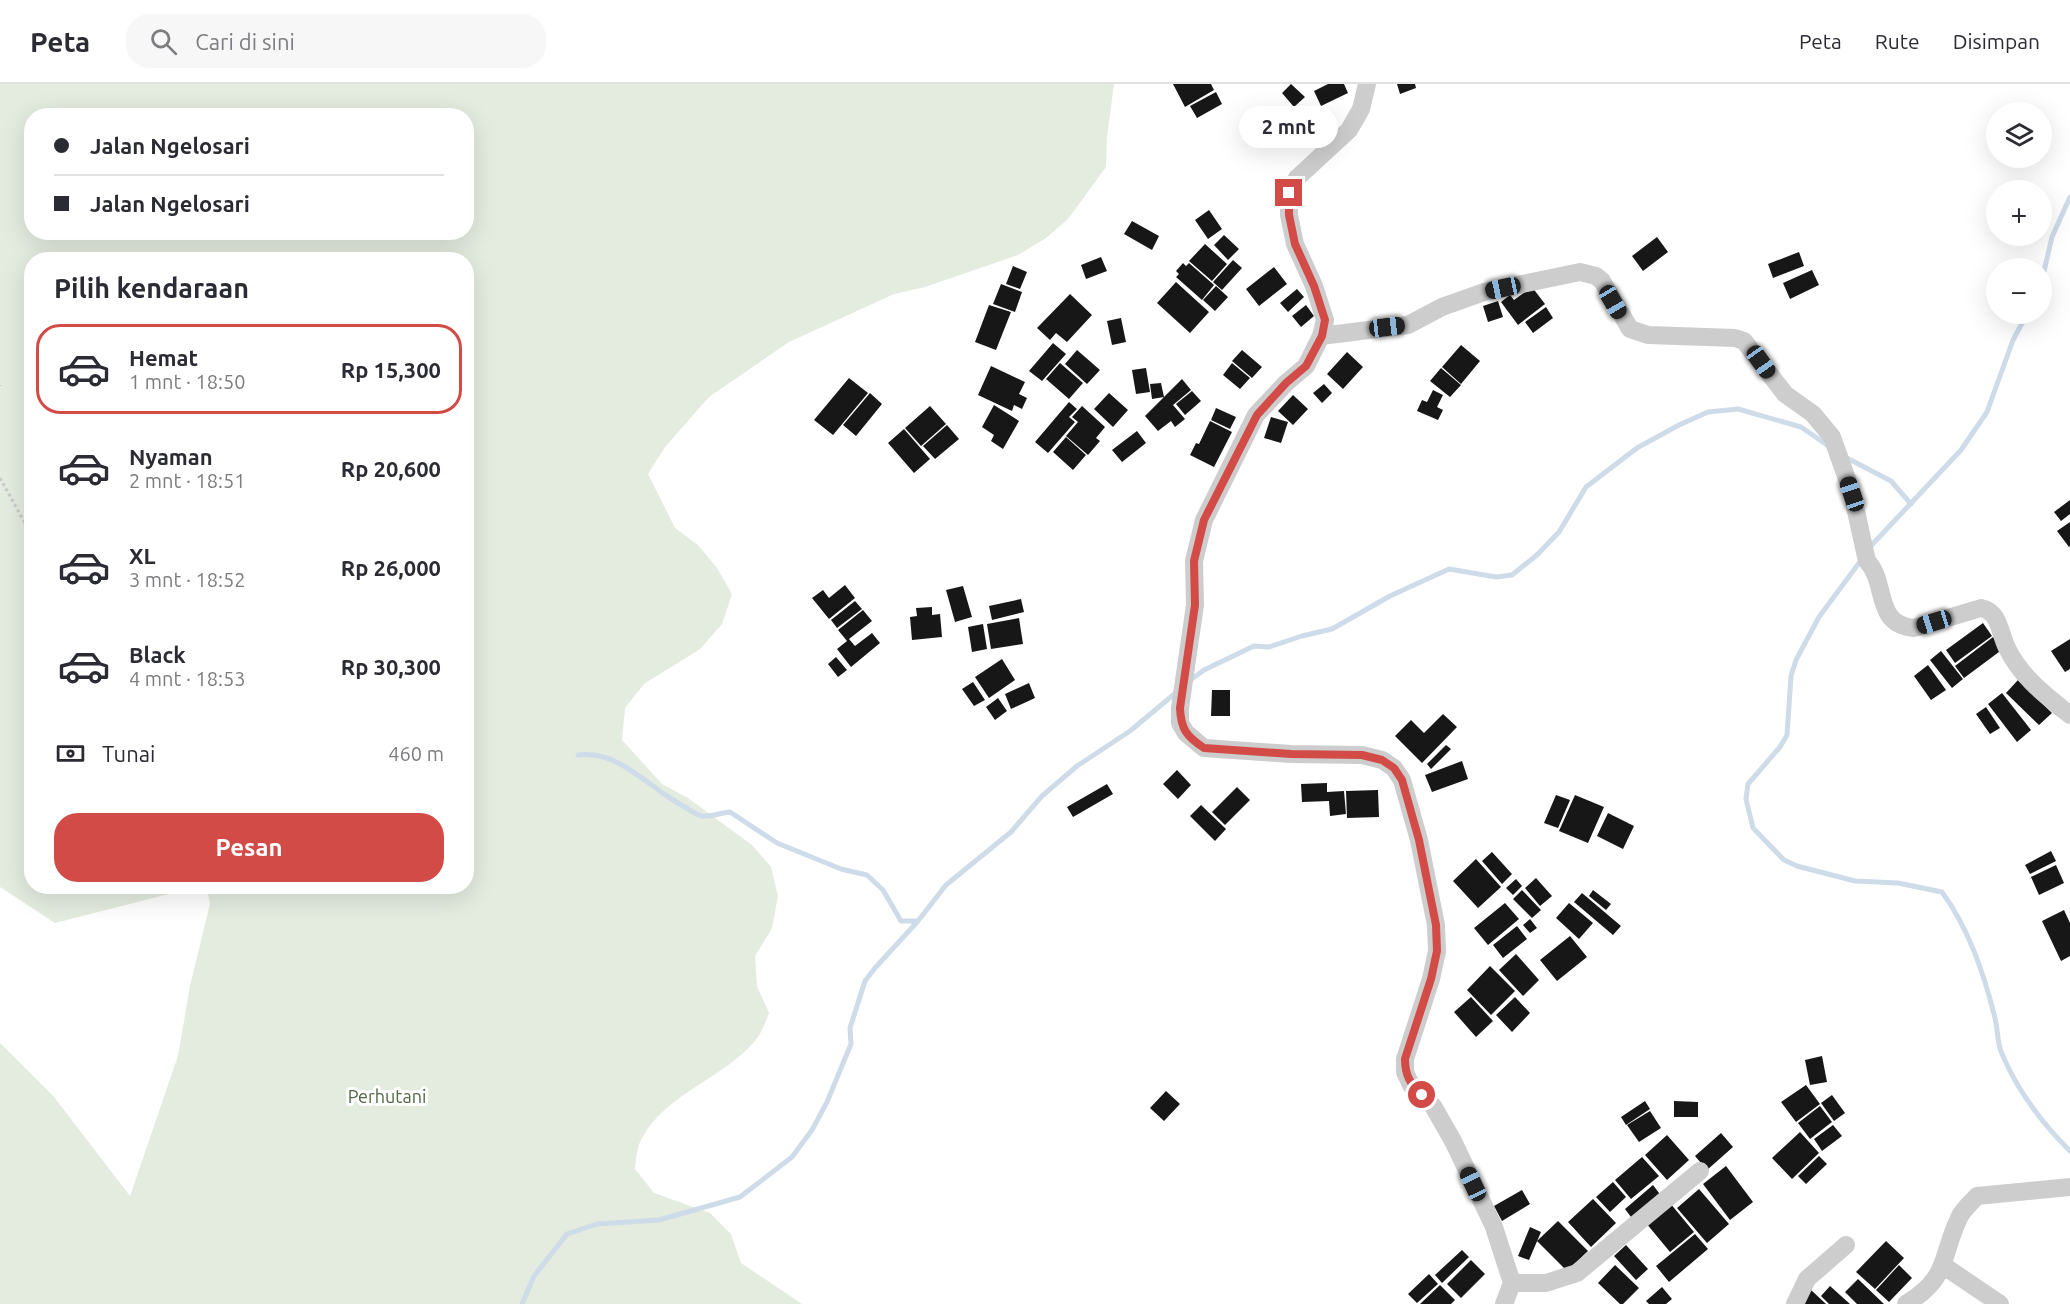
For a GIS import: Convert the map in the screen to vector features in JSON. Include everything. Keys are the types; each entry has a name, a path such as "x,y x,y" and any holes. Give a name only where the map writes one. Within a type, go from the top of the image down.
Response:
{"street":[{"path":"1367,84 1361,109 1349,130 1298,178 1289,193 1289,215 1295,244 1314,286 1325,320 1322,336 1306,366 1286,383 1257,415 1204,520 1194,561 1195,605 1180,708 1180,723 1186,733 1204,748 1291,754 1362,755 1382,760 1394,768 1402,780 1436,925 1437,951 1431,979 1405,1059 1405,1072 1411,1085 1432,1106 1453,1141 1494,1227 1512,1283 1504,1304"},
{"path":"1322,336 1408,325 1442,307 1484,292 1580,272 1588,273 1602,281 1625,322 1635,332 1648,335 1735,338 1744,341 1785,394 1825,426 1840,455 1852,494 1867,561 1887,612 1894,621 1903,627 1914,628 1981,608 1990,609 1995,615 2006,646 2017,666 2033,685 2070,715"},
{"path":"1512,1283 1546,1283 1577,1273 1700,1171"},
{"path":"1906,1304 1934,1283 1944,1266 1959,1216 1977,1196 2070,1187"},
{"path":"1795,1304 1807,1280 1846,1245"},
{"path":"1944,1266 2000,1304"}],"path":[{"path":"0,478 24,522"}],"green space":[{"name":"Perhutani","path":"0,84 1114,84 1107,137 1106,167 1068,219 1046,238 1018,255 925,287 894,294 789,342 709,397 665,447 648,474 675,528 698,545 717,568 732,594 722,624 700,649 644,684 625,708 622,740 662,784 688,798 752,845 771,867 778,896 772,928 755,956 757,986 769,1013 761,1032 741,1055 680,1098 653,1122 640,1141 635,1169 654,1193 710,1213 731,1234 741,1263 802,1304 0,1304 0,1043 54,1097 130,1196 178,1056 190,986 210,904 208,894 474,894 474,252 24,252 24,894 169,894 55,923 0,887"}],"building":[{"path":"1173,84 1211,84 1214,90 1185,107"},
{"path":"1291,84 1305,97 1294,107 1282,93"},
{"path":"1328,84 1344,84 1348,93 1321,106 1314,91"},
{"path":"1397,84 1415,84 1416,88 1400,94"},
{"path":"1216,92 1222,104 1197,118 1190,106"},
{"path":"1209,210 1222,229 1208,239 1195,220"},
{"path":"1132,221 1159,236 1152,250 1124,234"},
{"path":"1224,235 1239,249 1228,260 1214,245"},
{"path":"1657,237 1668,252 1643,271 1632,256"},
{"path":"1205,244 1227,264 1212,281 1189,261"},
{"path":"1799,252 1804,266 1773,278 1768,264"},
{"path":"1101,257 1107,271 1086,279 1081,265"},
{"path":"1233,260 1242,268 1222,290 1213,282"},
{"path":"1183,263 1186,266 1189,263 1214,285 1202,300 1176,277 1179,274 1176,271"},
{"path":"1013,266 1027,272 1020,289 1006,284"},
{"path":"1274,267 1287,284 1259,306 1246,289"},
{"path":"1812,270 1819,285 1790,299 1783,283"},
{"path":"1176,282 1209,312 1190,333 1157,303"},
{"path":"1001,284 1022,292 1015,312 993,304"},
{"path":"1216,286 1228,297 1215,311 1203,300"},
{"path":"1532,287 1545,304 1518,325 1501,302 1510,295 1514,300"},
{"path":"1297,289 1304,297 1288,312 1280,303"},
{"path":"1070,294 1092,315 1067,342 1056,333 1050,340 1037,328"},
{"path":"1498,301 1503,317 1488,322 1483,306"},
{"path":"989,305 1011,312 996,350 975,342"},
{"path":"1306,305 1314,316 1301,327 1292,316"},
{"path":"1546,307 1553,318 1533,333 1525,322"},
{"path":"1121,318 1126,342 1112,345 1107,321"},
{"path":"1053,343 1066,354 1042,381 1029,371"},
{"path":"1461,345 1480,361 1461,384 1442,367"},
{"path":"1077,350 1100,370 1087,384 1065,364"},
{"path":"1242,350 1262,367 1252,378 1232,361"},
{"path":"1347,352 1363,367 1343,389 1327,374"},
{"path":"1060,363 1083,383 1069,399 1046,379"},
{"path":"1232,363 1250,378 1240,389 1223,375"},
{"path":"991,366 1025,382 1019,394 1027,398 1022,409 1014,405 1012,411 978,395"},
{"path":"1146,368 1150,392 1136,394 1132,370"},
{"path":"1441,368 1461,385 1450,397 1430,381"},
{"path":"849,378 868,393 833,435 814,420"},
{"path":"1182,379 1191,390 1173,405 1185,419 1175,427 1171,421 1158,431 1145,416"},
{"path":"1161,383 1164,397 1152,399 1150,384"},
{"path":"1324,384 1332,393 1322,403 1313,393"},
{"path":"1433,390 1443,395 1437,407 1443,410 1438,420 1417,411 1422,400 1427,402"},
{"path":"1192,391 1201,401 1185,415 1176,404"},
{"path":"870,393 882,404 856,436 843,425"},
{"path":"1109,393 1128,410 1113,427 1094,409"},
{"path":"1293,395 1308,409 1293,425 1278,411"},
{"path":"1069,402 1077,409 1069,417 1075,422 1048,453 1035,442"},
{"path":"994,405 1019,421 1003,449 991,441 994,435 982,427"},
{"path":"930,406 946,424 921,446 905,428"},
{"path":"1082,406 1105,427 1096,438 1100,441 1088,455 1066,436 1078,422 1072,417"},
{"path":"1216,408 1236,417 1230,429 1211,420"},
{"path":"1271,417 1288,422 1281,443 1264,438"},
{"path":"1210,421 1232,432 1214,467 1190,455 1196,443 1199,444"},
{"path":"947,425 959,439 935,459 923,446"},
{"path":"904,429 930,459 914,473 888,443"},
{"path":"1137,431 1146,443 1122,462 1112,450"},
{"path":"1066,437 1086,455 1073,470 1053,452"},
{"path":"2070,500 2070,514 2061,521 2054,512"},
{"path":"2070,522 2070,546 2069,547 2057,531"},
{"path":"845,585 855,598 829,619 812,598 823,590 829,598"},
{"path":"963,586 972,617 955,622 946,590"},
{"path":"1021,599 1024,612 992,620 989,606"},
{"path":"855,601 862,609 837,628 831,620"},
{"path":"932,607 932,615 940,614 942,637 912,640 910,617 917,616 916,608"},
{"path":"863,610 872,621 849,639 855,646 872,633 880,643 851,667 837,649 847,641 838,630"},
{"path":"1019,618 1023,644 991,649 987,624"},
{"path":"1983,623 1992,636 1955,663 1946,650"},
{"path":"983,624 987,649 972,652 968,627"},
{"path":"1993,637 2003,649 1964,678 1955,666"},
{"path":"2070,639 2070,669 2065,672 2051,651"},
{"path":"1941,651 1963,679 1952,688 1930,660"},
{"path":"836,657 847,670 838,677 828,664"},
{"path":"1002,659 1015,680 989,698 975,677"},
{"path":"1928,665 1946,690 1931,700 1914,676"},
{"path":"2018,680 2052,713 2039,725 2006,693"},
{"path":"973,682 985,700 974,706 962,689"},
{"path":"1029,683 1035,698 1011,709 1005,694"},
{"path":"1212,690 1230,690 1230,716 1211,716"},
{"path":"2002,693 2031,730 2017,742 1988,704"},
{"path":"998,698 1007,711 995,720 986,707"},
{"path":"1986,707 2000,728 1990,734 1976,714"},
{"path":"1443,714 1457,727 1422,763 1395,736 1411,720 1424,733"},
{"path":"1446,745 1451,749 1431,769 1427,764"},
{"path":"1462,761 1468,779 1432,792 1425,775"},
{"path":"1177,770 1191,785 1178,799 1163,784"},
{"path":"1327,783 1327,792 1344,791 1346,814 1330,816 1329,801 1302,802 1301,784"},
{"path":"1107,784 1113,794 1073,817 1067,807"},
{"path":"1237,787 1250,800 1225,825 1212,812"},
{"path":"1378,790 1379,817 1347,818 1346,791"},
{"path":"1556,795 1570,800 1558,828 1544,823"},
{"path":"1575,795 1604,807 1588,843 1559,831"},
{"path":"1201,805 1226,829 1215,841 1190,816"},
{"path":"1608,813 1634,826 1623,849 1597,836"},
{"path":"2051,851 2056,861 2030,874 2025,865"},
{"path":"1492,852 1512,874 1502,884 1482,861"},
{"path":"1476,859 1501,887 1478,908 1453,881"},
{"path":"2056,865 2064,883 2039,895 2031,877"},
{"path":"1536,878 1552,896 1540,906 1525,888"},
{"path":"1516,879 1522,886 1513,895 1506,888"},
{"path":"1522,890 1541,910 1532,918 1513,899"},
{"path":"1593,890 1611,904 1606,910 1589,896"},
{"path":"1582,893 1621,926 1613,935 1574,902"},
{"path":"1505,903 1519,919 1488,945 1474,928"},
{"path":"1569,903 1593,923 1579,939 1556,918"},
{"path":"2064,910 2070,923 2070,956 2061,961 2042,921"},
{"path":"1530,919 1537,928 1530,933 1523,925"},
{"path":"1517,926 1527,939 1503,958 1493,945"},
{"path":"1570,936 1587,957 1557,981 1540,960"},
{"path":"1516,954 1539,980 1523,996 1499,970"},
{"path":"1490,966 1515,991 1491,1015 1467,990"},
{"path":"1471,997 1493,1021 1476,1037 1454,1012"},
{"path":"1515,997 1530,1013 1512,1032 1496,1015"},
{"path":"1822,1056 1827,1082 1810,1085 1805,1060"},
{"path":"1806,1085 1820,1104 1796,1122 1781,1102"},
{"path":"1166,1091 1180,1104 1164,1121 1150,1108"},
{"path":"1832,1095 1845,1113 1834,1121 1821,1103"},
{"path":"1645,1101 1650,1109 1626,1125 1621,1117"},
{"path":"1674,1101 1698,1102 1698,1117 1674,1117"},
{"path":"1820,1106 1832,1122 1810,1139 1798,1123"},
{"path":"1650,1111 1661,1128 1639,1142 1627,1125"},
{"path":"1833,1125 1842,1136 1822,1151 1814,1139"},
{"path":"1800,1132 1819,1153 1792,1179 1772,1158"},
{"path":"1721,1133 1733,1147 1707,1170 1695,1156"},
{"path":"1667,1135 1689,1160 1667,1180 1645,1155"},
{"path":"1819,1156 1827,1164 1806,1184 1798,1176"},
{"path":"1642,1157 1659,1176 1631,1199 1615,1180"},
{"path":"1726,1166 1753,1202 1730,1220 1703,1184"},
{"path":"1613,1182 1626,1197 1610,1212 1596,1197"},
{"path":"1653,1185 1662,1197 1634,1221 1625,1209"},
{"path":"1699,1189 1729,1224 1707,1243 1677,1208"},
{"path":"1522,1190 1530,1204 1502,1221 1494,1206"},
{"path":"1593,1199 1616,1223 1591,1247 1568,1222"},
{"path":"1670,1203 1694,1232 1670,1252 1646,1223"},
{"path":"1558,1221 1588,1251 1567,1271 1537,1241"},
{"path":"1530,1227 1541,1232 1529,1260 1518,1256"},
{"path":"1695,1234 1708,1249 1669,1282 1656,1266"},
{"path":"1886,1241 1904,1258 1875,1289 1856,1272"},
{"path":"1626,1245 1648,1269 1636,1280 1614,1256"},
{"path":"1462,1250 1469,1257 1442,1283 1435,1275"},
{"path":"1471,1260 1485,1274 1461,1298 1447,1284"},
{"path":"1615,1265 1639,1288 1623,1304 1620,1304 1598,1283"},
{"path":"1899,1265 1912,1278 1889,1302 1876,1290"},
{"path":"1429,1274 1438,1284 1417,1303 1408,1294"},
{"path":"1858,1279 1884,1304 1857,1304 1845,1292"},
{"path":"1440,1285 1455,1300 1451,1304 1420,1304"},
{"path":"1830,1286 1850,1304 1829,1304 1821,1296"},
{"path":"1662,1287 1672,1299 1666,1304 1649,1304 1646,1301"},
{"path":"1811,1290 1826,1304 1799,1304"}],"waterway":[{"path":"2047,258 2052,237 2070,197"},
{"path":"1868,549 1961,450 1987,412 2013,340 2022,324"},
{"path":"1189,681 1204,670 1254,646 1269,647 1332,629 1390,596 1449,569 1496,577 1512,575 1537,555 1559,532 1586,487 1637,448 1708,412 1738,409 1801,427 1830,447"},
{"path":"1845,457 1891,481 1911,504"},
{"path":"1862,559 1819,617 1796,660 1791,676 1787,735 1780,747 1748,784 1746,799 1753,828 1784,860 1797,866 1855,881 1898,883 1942,892 1952,906 1975,952 1991,1001 2000,1050 2008,1068 2031,1106 2070,1151"},
{"path":"522,1304 534,1276 567,1234 597,1224 659,1220 740,1197 792,1157 812,1130 827,1102 851,1044 850,1028 865,981 875,968 918,921 946,885 1011,832 1042,796 1077,766 1130,731 1178,691"},
{"path":"578,755 608,758 634,772 698,815 708,816 730,812 777,843 841,869 867,875 883,890 901,921 918,921"}],"route":[{"path":"1289,193 1289,215 1295,244 1314,286 1325,320 1322,336 1306,366 1286,383 1257,415 1204,520 1194,561 1195,605 1180,708 1180,723 1186,733 1204,748 1291,754 1362,755 1382,760 1394,768 1402,780 1419,840 1436,925 1437,951 1431,979 1405,1059 1405,1072 1411,1085 1422,1095"}]}
